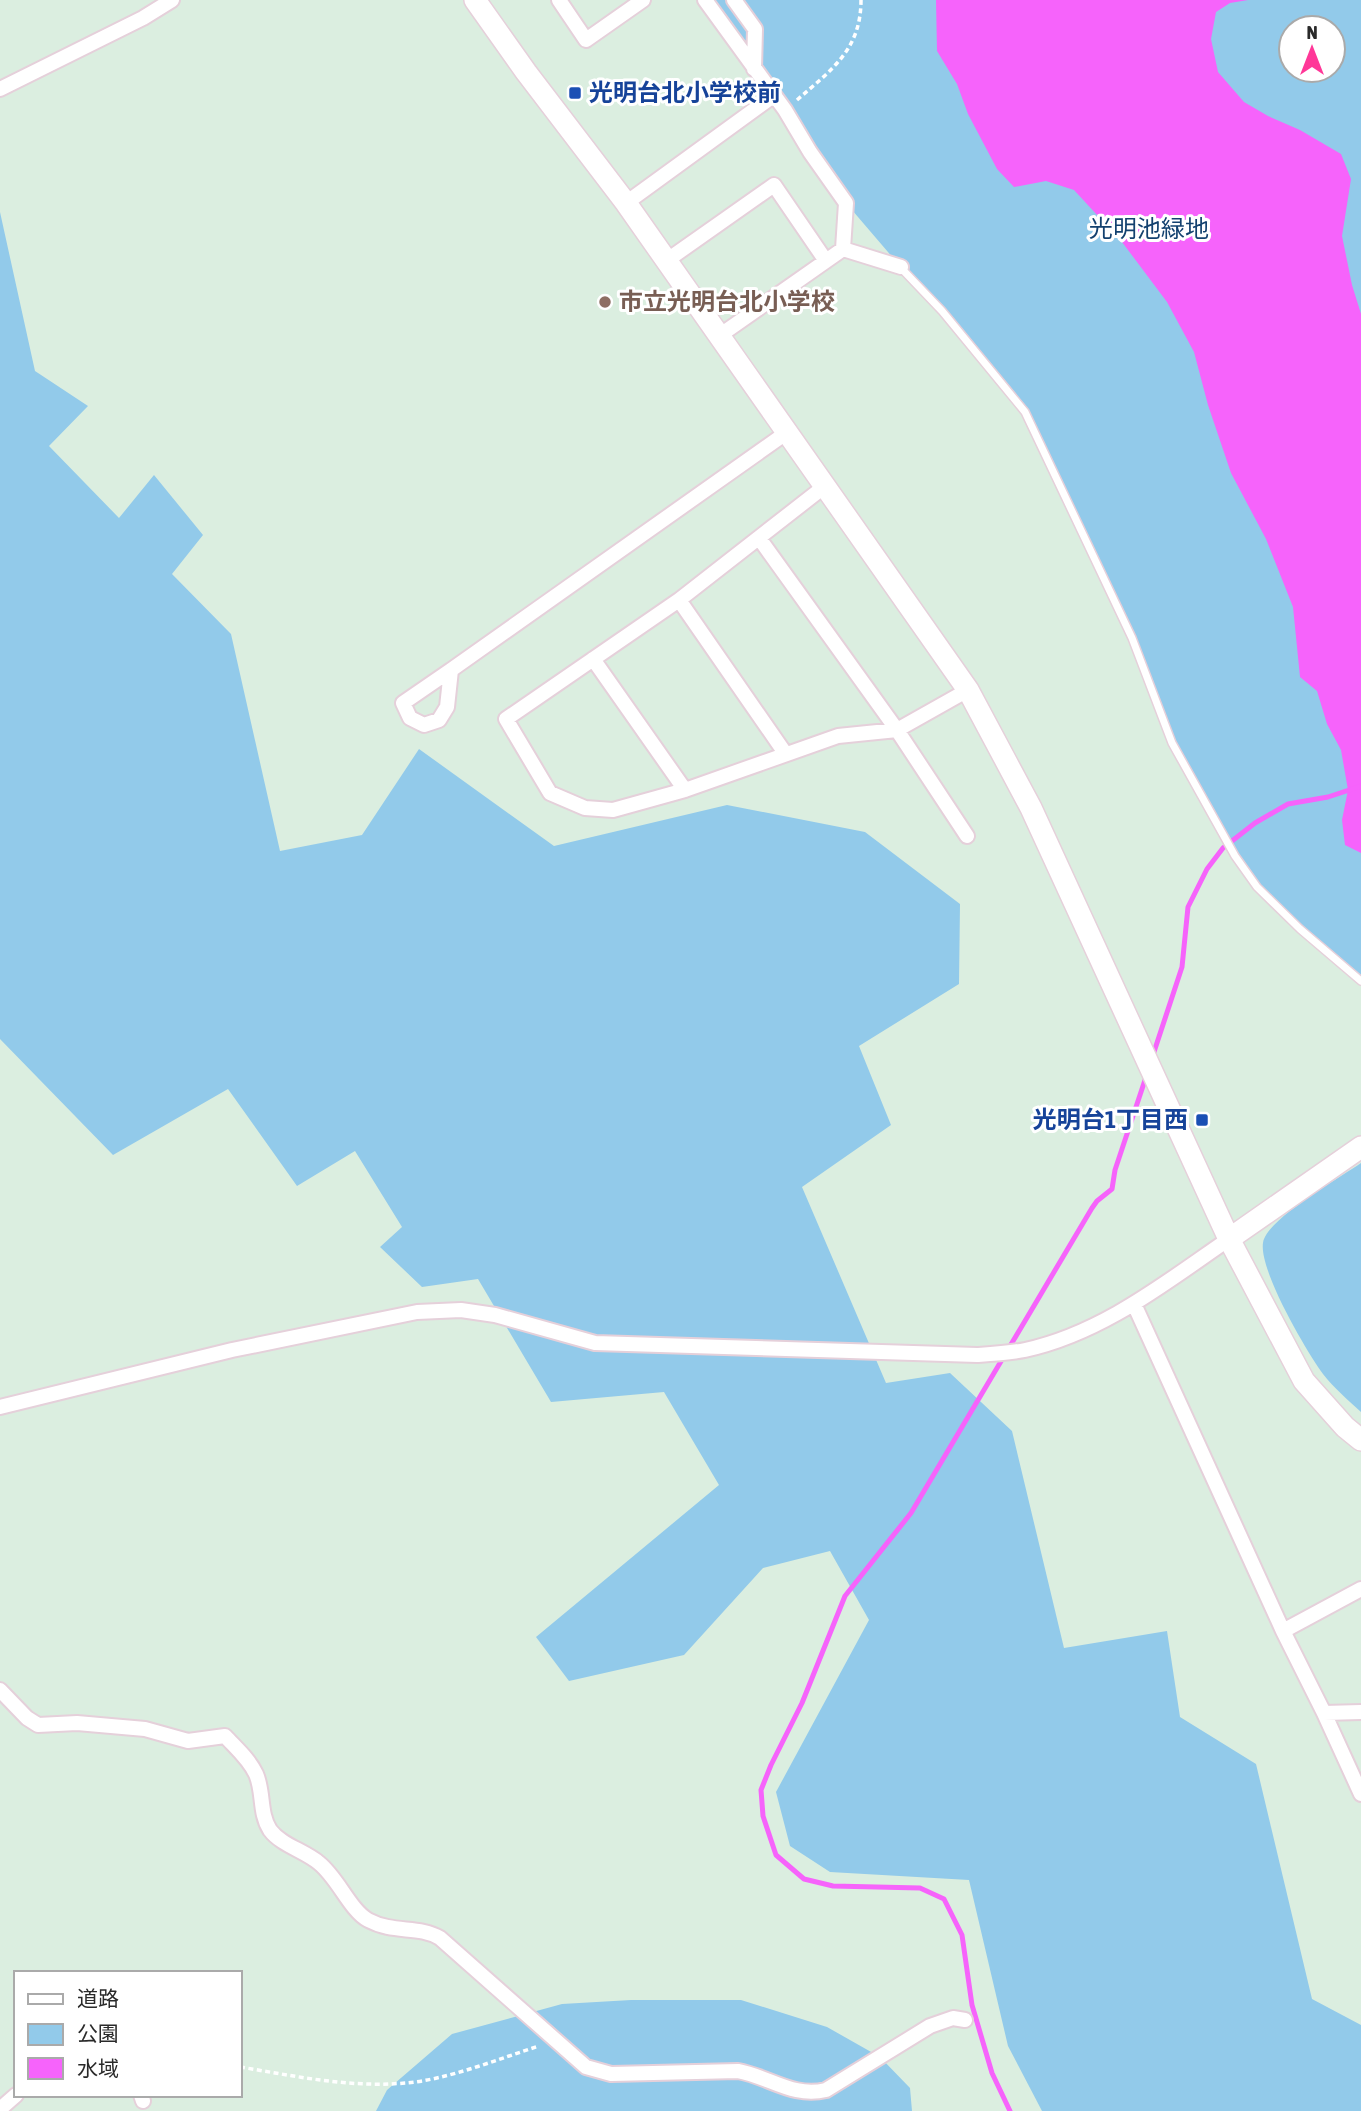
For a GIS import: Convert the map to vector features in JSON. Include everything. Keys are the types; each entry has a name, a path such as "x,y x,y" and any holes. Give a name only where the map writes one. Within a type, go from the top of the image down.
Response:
{"street":[{"path":"0,89 143,18 172,0"},
{"path":"559,0 586,40 643,0"},
{"path":"705,0 785,110 810,152 846,203 843,249"},
{"path":"734,0 755,29 754,69"},
{"path":"477,1 526,72 666,261 968,690 1031,807 1229,1238 1304,1381 1345,1427 1361,1440"},
{"path":"625,204 773,96"},
{"path":"666,261 774,186 825,261"},
{"path":"719,336 843,249"},
{"path":"843,249 901,267"},
{"path":"451,670 786,433"},
{"path":"825,486 679,600 506,719 551,793 584,807 613,810 685,790 838,736 897,730 968,690"},
{"path":"759,538 897,730 967,836"},
{"path":"679,600 785,753"},
{"path":"593,659 685,790"},
{"path":"0,1407 232,1350 416,1312 461,1310 495,1315 596,1343 977,1356 1024,1350 1058,1341 1112,1318 1361,1147"},
{"path":"1134,1304 1283,1631 1361,1794"},
{"path":"1283,1631 1361,1589"},
{"path":"0,1690 27,1718 38,1725 77,1723 145,1729 187,1741 225,1736 248,1760 256,1774 264,1819 273,1834 317,1861 333,1876 356,1910 366,1919 402,1931 428,1931 440,1938 586,2067 611,2074 738,2071 757,2075 799,2093 811,2093 825,2090 930,2025 953,2018 965,2020"},
{"path":"1324,1713 1361,1712"},
{"path":"0,2109 14,2097"}],"lane":[{"path":"901,267 1025,412 1132,638 1172,743 1236,856 1257,887 1361,981"}],"path":[{"path":"785,110 842,60 858,29 862,0"},
{"path":"242,2067 339,2084 406,2083 461,2071 554,2041"}],"green space":[{"name":"光明池緑地","path":"705,0 1361,0 1361,981 1257,887 1172,743 1132,638 1025,412 846,203"},
{"path":"0,212 35,371 88,406 49,446 119,518 154,475 203,535 172,574 231,634 280,851 362,835 419,749 554,846 727,805 865,832 960,904 959,984 859,1046 891,1125 802,1187 886,1383 950,1373 1012,1431 1064,1648 1167,1631 1180,1717 1256,1764 1312,1999 1361,2025 1361,2111 1042,2111 1008,2046 969,1880 830,1872 790,1846 776,1792 869,1620 830,1551 763,1568 684,1655 569,1681 536,1637 719,1485 664,1392 551,1402 478,1279 422,1287 380,1247 402,1227 355,1151 297,1186 228,1089 113,1155 0,1039"},
{"path":"1361,1163 1361,1412 1341,1394 1315,1363 1274,1286 1263,1251 1264,1239 1280,1220"},
{"path":"631,2000 741,2000 827,2027 880,2057 910,2088 912,2111 376,2111 387,2090 452,2034 562,2004"}],"water":[{"path":"936,0 1248,0 1230,3 1216,12 1211,39 1218,72 1244,102 1341,154 1351,179 1342,236 1361,314 1361,853 1345,845 1342,820 1348,790 1341,750 1327,724 1317,691 1300,677 1293,607 1266,539 1231,473 1208,405 1194,352 1167,302 1122,242 1074,190 1046,181 1014,187 997,169 968,114 957,84 937,51"}],"waterway":[{"path":"1152,1058 1182,967 1188,907 1207,869 1223,848 1255,823 1288,804 1328,797 1361,786"},
{"path":"1010,2111 992,2073 972,2005 962,1935 944,1899 920,1888 833,1886 804,1879 776,1855 763,1816 761,1790 802,1703 845,1596 911,1513 1092,1208 1112,1189 1115,1170 1147,1074"}],"place":[{"name":"光明台北小学校前","path":"575,93"},
{"name":"市立光明台北小学校","path":"605,302"},
{"name":"光明台1丁目西","path":"1202,1120"}]}
